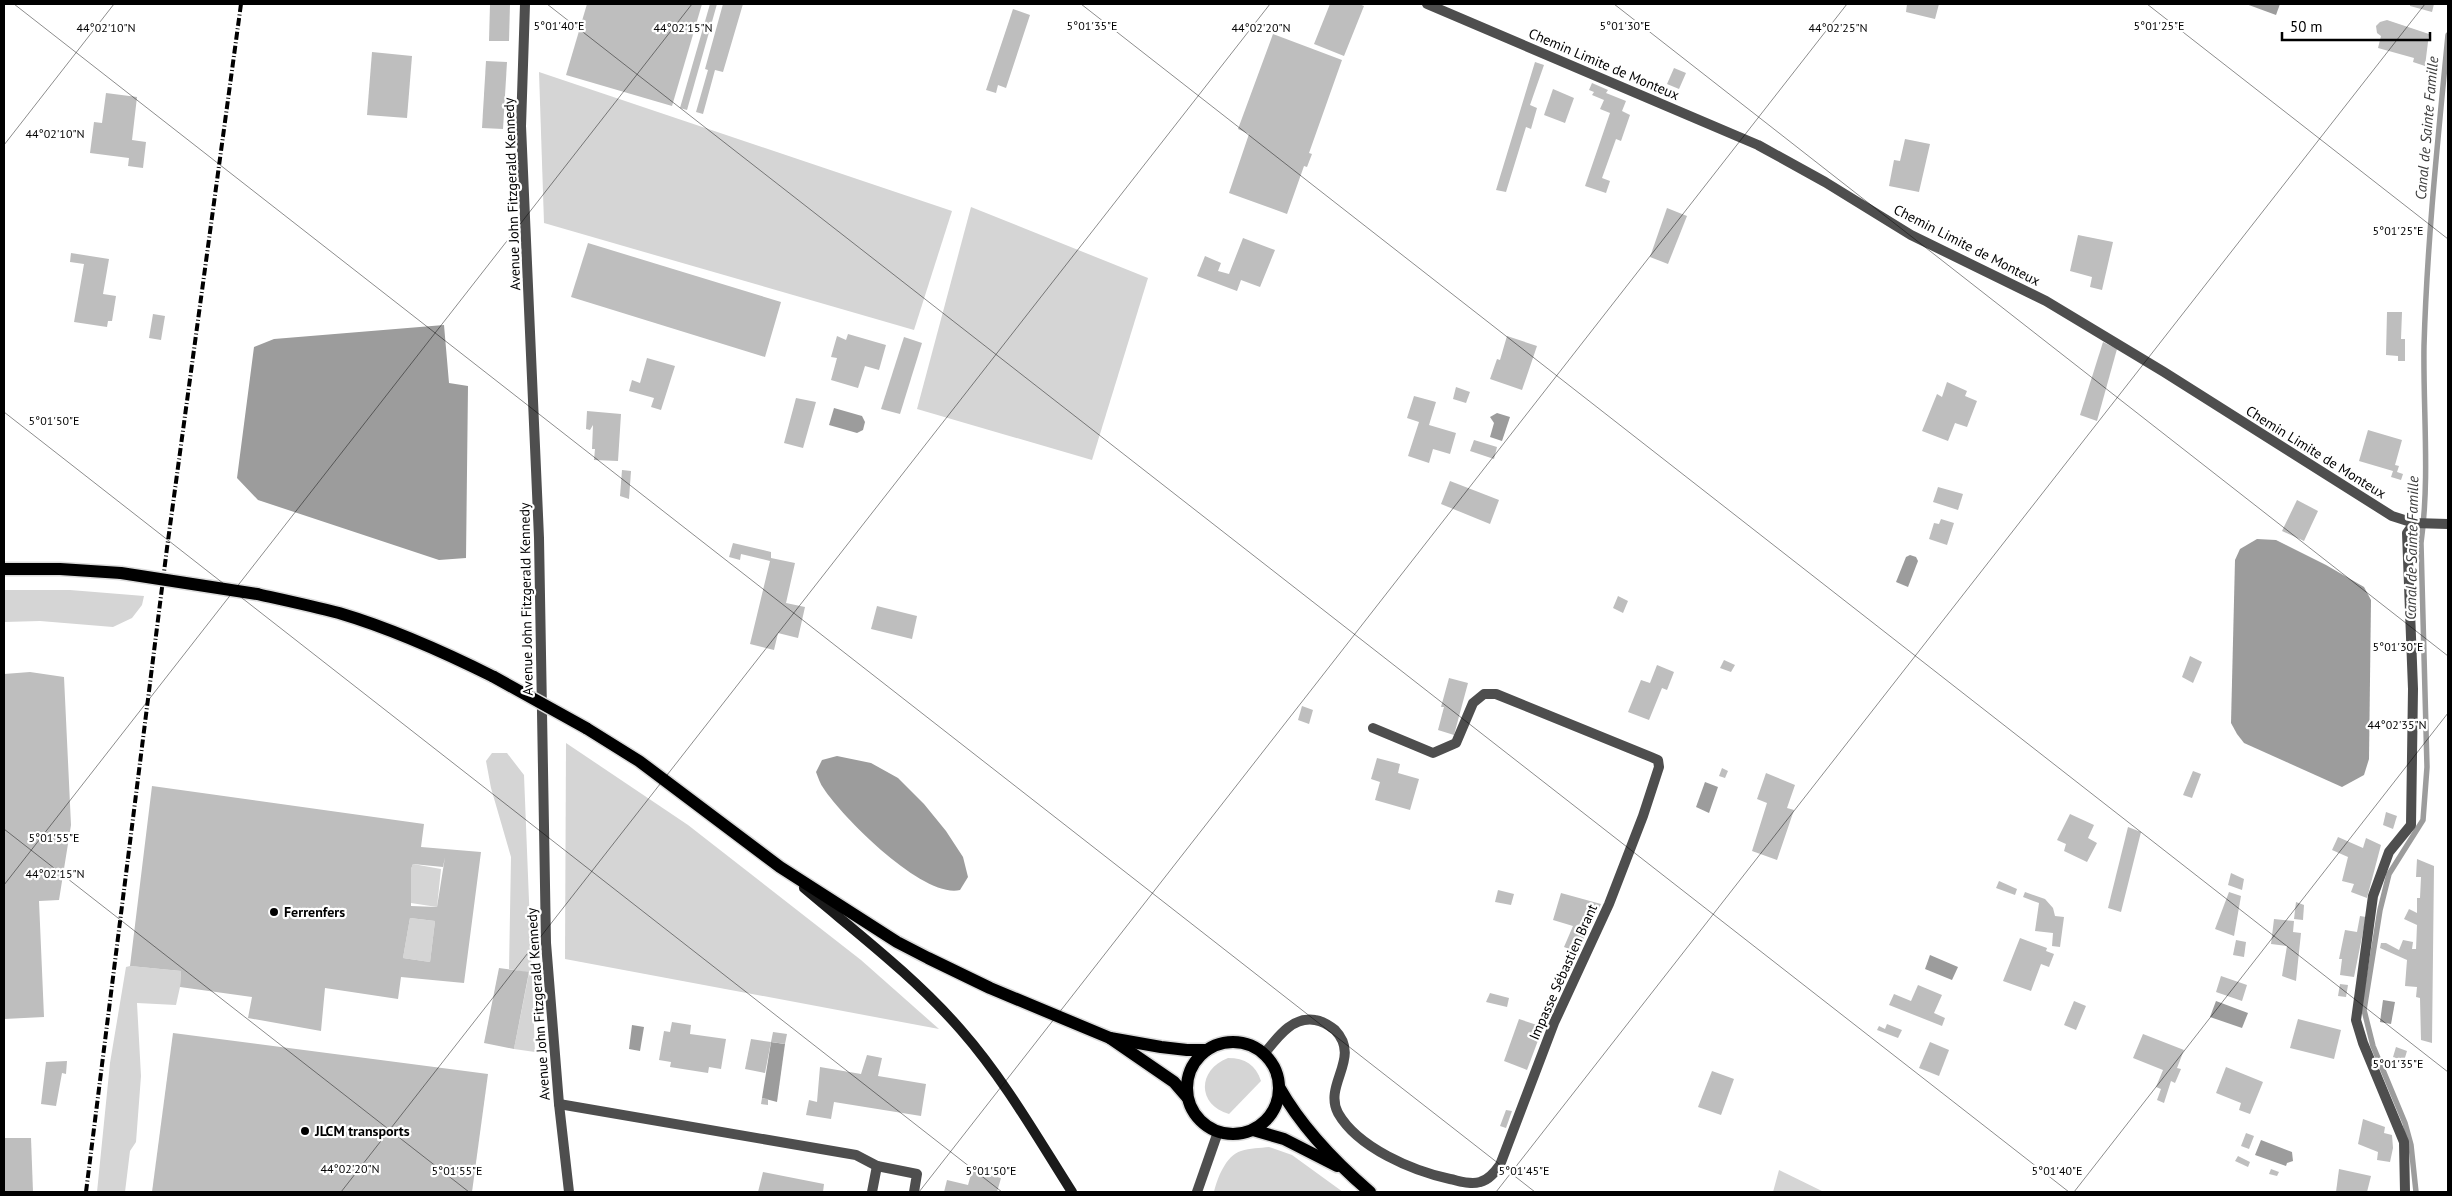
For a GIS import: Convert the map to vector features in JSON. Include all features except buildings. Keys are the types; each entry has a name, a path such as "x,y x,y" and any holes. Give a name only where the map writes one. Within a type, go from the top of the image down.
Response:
{"main road":[{"path":"4,569 60,569 120,573 257,594 338,613 416,640 494,677 586,728 638,761 780,867 897,942 990,988 1110,1038 1167,1076 1187,1096 1194,1114 1205,1125 1218,1132 1232,1134 1252,1130 1271,1115 1278,1101 1277,1072 1264,1054 1248,1044 1234,1042 1220,1044 1207,1050 1197,1060 1190,1072 1187,1096"},
{"path":"780,867 925,993 960,1029 991,1068 1072,1192"},
{"path":"1110,1038 1161,1047 1207,1050"},
{"path":"1279,1087 1292,1109 1344,1170 1370,1192"},
{"path":"1252,1130 1284,1139 1344,1170"}],"street":[{"name":"Avenue John Fitzgerald Kennedy","path":"524,4 521,126 539,538 546,943 559,1104 569,1192"},
{"name":"Chemin Limite de Monteux","path":"1427,4 1758,146 1825,182 1911,235 2046,301 2164,372 2392,516 2414,523 2448,524"},
{"path":"2404,1192 2404,1142 2363,1043 2356,1020 2373,896 2388,852 2411,825 2413,689 2406,533 2414,523"},
{"name":"Impasse Sébastien Brant","path":"1264,1054 1287,1028 1300,1021 1316,1020 1330,1026 1340,1036 1345,1049 1345,1062 1336,1082 1334,1096 1337,1111 1346,1125 1375,1148 1427,1174 1472,1184 1482,1182 1493,1175 1500,1165 1554,1023 1609,904 1643,816 1659,767 1658,760 1496,694 1484,694 1473,703 1456,743 1433,752 1373,728"},
{"path":"559,1104 856,1155 877,1166 917,1174 914,1192"},
{"path":"1197,1192 1218,1132"},
{"path":"872,1192 877,1166"}],"shaded area":[{"path":"2246,4 2280,4 2276,15"},
{"path":"539,72 952,211 914,330 544,223"},
{"path":"971,207 1148,278 1092,460 917,409"},
{"path":"444,325 449,383 468,386 466,558 439,560 258,500 237,478 254,347 274,339"},
{"path":"834,408 862,416 865,422 863,430 857,433 829,425"},
{"path":"1497,413 1510,417 1502,441 1490,437 1494,423 1490,417"},
{"path":"2257,539 2276,540 2326,565 2364,587 2371,600 2369,759 2364,775 2342,787 2244,743 2231,723 2235,560 2240,549"},
{"path":"1910,555 1916,557 1918,561 1908,587 1896,582 1906,557"},
{"path":"4,590 70,590 144,596 142,605 132,618 113,627 40,621 4,622"},
{"path":"566,743 688,825 861,960 939,1029 565,959"},
{"path":"492,753 507,753 524,775 535,1052 514,1049 529,973 509,969 511,857 491,788 486,761"},
{"path":"837,756 871,763 898,778 924,804 946,831 963,857 968,877 960,890 945,889 926,882 906,870 848,818 823,787 816,772 822,760"},
{"path":"1705,782 1718,787 1709,813 1696,807"},
{"path":"413,864 441,869 437,907 411,903 411,869"},
{"path":"410,918 435,921 430,962 403,958"},
{"path":"1930,955 1958,967 1952,980 1925,969"},
{"path":"126,967 181,971 180,987 176,1005 137,1003 141,1076 136,1142 130,1151 125,1192 97,1192 110,1063"},
{"path":"2383,1000 2395,1002 2391,1024 2380,1022"},
{"path":"2216,1001 2248,1013 2242,1028 2210,1017"},
{"path":"632,1025 644,1027 640,1051 629,1049"},
{"path":"771,1042 785,1044 777,1102 762,1098"},
{"path":"1228,1058 1245,1061 1253,1067 1261,1081 1229,1114 1218,1110 1211,1103 1206,1095 1205,1087 1206,1079 1211,1071 1218,1063"},
{"path":"2261,1140 2292,1152 2293,1161 2287,1163 2286,1166 2255,1155"},
{"path":"1269,1147 1292,1155 1343,1192 1214,1192 1220,1174 1231,1157 1244,1150"},
{"path":"1779,1170 1824,1192 1773,1192"}],"waterway":[{"name":"Canal de Sainte Famille","path":"2416,1192 2411,1145 2405,1123 2373,1046 2364,1010 2380,910 2389,874 2423,820 2427,767 2421,543 2426,469 2425,307 2430,229 2448,35"}],"railway":[{"path":"86,1192 167,548 241,4"}],"place":[{"name":"Ferrenfers","path":"274,912"},
{"name":"JLCM transports","path":"305,1131"}]}
